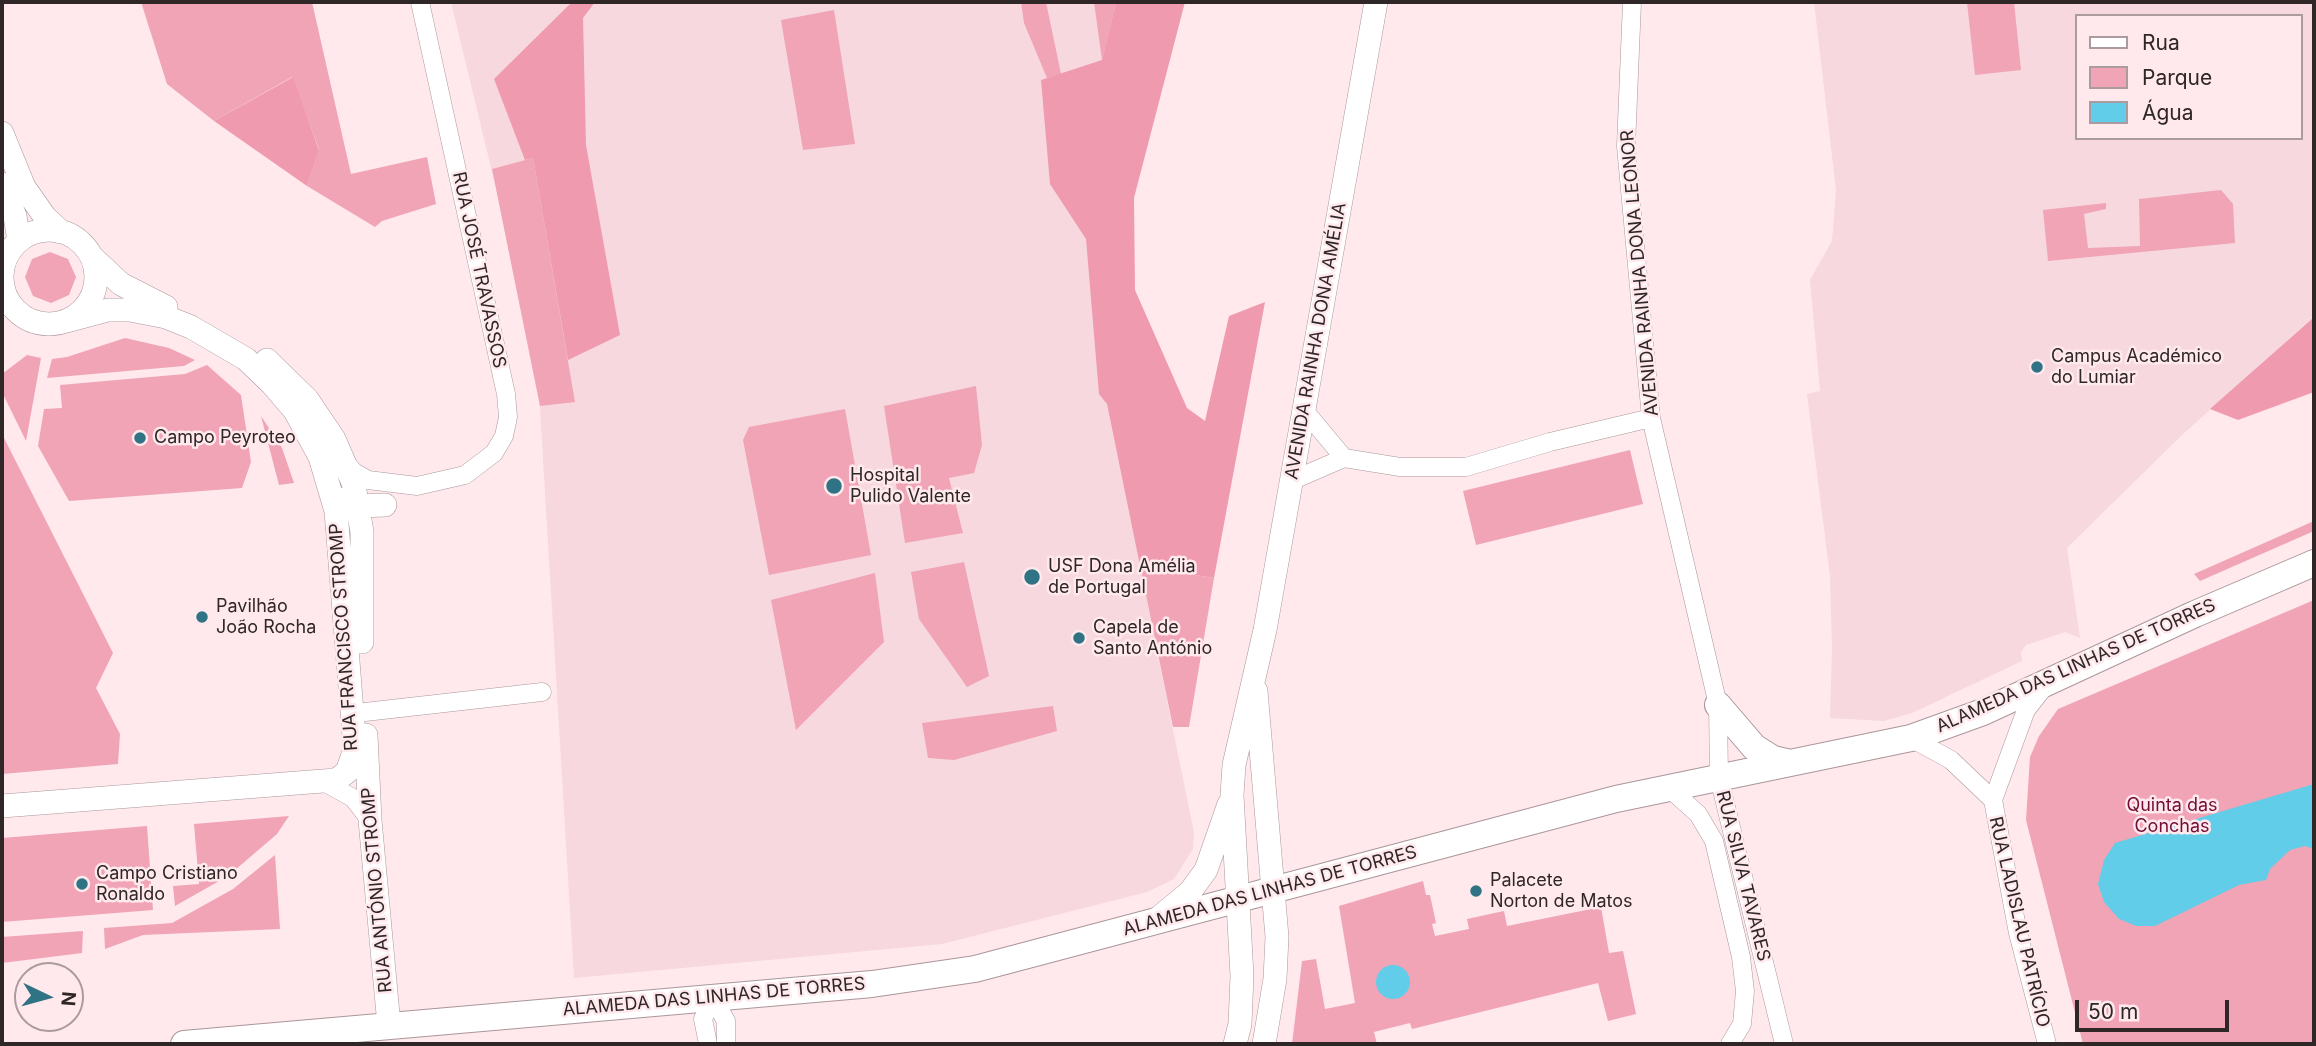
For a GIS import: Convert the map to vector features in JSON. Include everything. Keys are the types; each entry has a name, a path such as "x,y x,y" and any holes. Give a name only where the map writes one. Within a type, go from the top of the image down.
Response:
{"main road":[{"name":"ALAMEDA DAS LINHAS DE TORRES","path":"184,1044 278,1040 390,1025 872,984 953,973 1669,788 1911,738 1983,712 2052,678 2314,563"},
{"path":"1718,705 1754,747 1773,759 1795,762"}],"street":[{"name":"RUA JOSÉ TRAVASSOS","path":"362,532 369,517 417,486 465,475 481,467 504,436 508,417 506,394 420,2"},
{"name":"AVENIDA RAINHA DONA AMÉLIA","path":"1235,1044 1240,1024 1242,976 1240,898 1232,795 1239,735 1255,681 1377,2"},
{"name":"AVENIDA RAINHA DONA LEONOR","path":"1632,2 1626,146 1651,418 1718,705"},
{"path":"2,133 24,187 45,217 61,232 79,241 91,256 96,271 96,286 85,307 67,321 38,323 8,301 3,276 12,243 15,216 2,184"},
{"path":"12,243 32,233 61,232"},
{"name":"RUA FRANCISCO STROMP","path":"91,256 135,293 217,327 272,363 307,399 334,439 346,463 359,506 362,532 365,712"},
{"name":"RUA FRANCISCO STROMP","path":"2,806 324,782 343,777 350,768 355,749 339,532 320,457 295,411 246,359 213,337 166,317 139,311 108,310 67,321"},
{"path":"1304,410 1344,458"},
{"path":"1291,481 1344,458 1400,467 1466,467 1550,442 1651,418"},
{"path":"320,457 338,486 359,506 385,505"},
{"name":"RUA JOSÉ TRAVASSOS","path":"346,463 354,472 368,480 417,486"},
{"name":"RUA LADISLAU PATRÍCIO","path":"2047,1044 2018,933 1993,800 2026,710 2052,678"},
{"name":"AVENIDA RAINHA DONA AMÉLIA","path":"1255,681 1275,888 1275,979 1264,1044"},
{"path":"365,712 542,692"},
{"name":"RUA SILVA TAVARES","path":"1718,705 1719,778 1779,1043"},
{"name":"RUA ANTÓNIO STROMP","path":"365,712 370,820 390,1025"},
{"name":"RUA LADISLAU PATRÍCIO","path":"1911,738 1951,760 1993,800"},
{"path":"324,782 353,799 370,820"},
{"name":"RUA SILVA TAVARES","path":"1669,788 1698,814 1714,841 1741,957 1745,991 1742,1024 1730,1044"},
{"name":"AVENIDA RAINHA DONA AMÉLIA","path":"1151,923 1190,892 1206,870 1232,795"},
{"path":"708,1044 704,1019 713,998"},
{"path":"713,998 726,1021 726,1044"}],"shaded area":[{"name":"Hospital Pulido Valente","path":"451,2 1175,2 1102,287 1107,404 1194,833 1193,849 1174,879 1147,892 942,944 574,978 537,358"},
{"path":"572,2 595,2 583,18 586,145 620,335 568,360 533,158 525,160 494,79"},
{"path":"1116,2 1185,2 1134,198 1135,290 1187,408 1205,421 1229,316 1265,302 1214,578 1140,566 1107,404 1099,394 1086,239 1050,184 1041,80 1102,60"},
{"name":"Campus Académico do Lumiar","path":"1814,2 2314,2 2314,316 2182,435 2067,548 2080,638 2065,632 2026,645 2021,652 2022,661 1912,713 1884,721 1830,718 1830,576 1807,394 1820,391 1810,280 1832,241 1836,190"},
{"path":"293,77 319,150 307,186 214,121"},
{"path":"2314,317 2314,392 2238,420 2210,409"}],"green space":[{"path":"141,2 312,2 351,174 427,157 436,204 382,221 375,227 307,186 319,149 292,77 214,121 167,84"},
{"path":"1021,2 1046,2 1061,74 1047,78 1024,23"},
{"path":"1094,2 1116,2 1102,60"},
{"path":"1967,2 2014,2 2021,70 1975,75"},
{"path":"834,10 855,144 803,150 781,20"},
{"path":"533,158 575,402 540,406 492,169"},
{"path":"2221,190 2233,204 2235,243 2048,261 2043,210 2106,203 2106,209 2084,214 2088,248 2140,246 2139,199"},
{"path":"50,252 68,259 76,277 69,295 51,303 33,296 25,277 32,259"},
{"path":"125,338 169,348 195,360 184,366 47,378 52,359 67,357"},
{"path":"27,355 41,358 26,441 2,392 2,374"},
{"name":"Campo Peyroteo","path":"207,365 241,395 251,462 242,488 69,501 38,446 44,409 62,408 60,385 185,374"},
{"path":"976,386 982,445 974,473 949,478 963,533 905,543 884,406"},
{"path":"845,409 871,555 769,575 743,440 749,427"},
{"path":"261,416 282,448 294,483 279,485"},
{"path":"2,434 113,653 96,688 120,734 118,764 2,774"},
{"path":"1630,450 1643,504 1476,545 1463,491"},
{"path":"2314,521 2314,531 2200,581 2194,574"},
{"path":"964,562 989,676 967,687 919,619 911,572"},
{"path":"1140,566 1214,578 1189,727 1173,727"},
{"path":"875,573 884,642 796,730 771,600"},
{"name":"Quinta das Conchas","path":"2314,600 2314,1044 2083,1044 2026,820 2030,757 2039,736 2058,709"},
{"path":"1053,706 1057,731 954,760 928,758 922,723"},
{"path":"289,816 277,834 228,876 175,906 173,886 199,884 194,824"},
{"name":"Campo Cristiano Ronaldo","path":"147,826 153,910 2,922 2,838"},
{"path":"275,855 280,929 143,935 105,949 104,928 172,923 233,889"},
{"path":"1423,881 1426,895 1430,895 1436,923 1432,924 1435,936 1469,929 1467,919 1504,911 1507,926 1601,907 1609,953 1623,951 1636,1014 1608,1021 1598,983 1412,1029 1410,1023 1374,1032 1377,1044 1292,1044 1302,961 1316,959 1325,1009 1355,1003 1339,906"},
{"path":"83,931 82,953 2,963 2,937"}],"water":[{"path":"2314,784 2314,849 2305,846 2290,850 2270,869 2266,880 2239,885 2155,926 2136,926 2119,919 2104,902 2098,884 2104,860 2115,843"},
{"path":"1393,965 1405,970 1410,982 1405,994 1393,999 1381,994 1376,982 1381,970"}],"place":[{"name":"Campus Académico do Lumiar","path":"2037,367"},
{"name":"Campo Peyroteo","path":"140,438"},
{"name":"Hospital Pulido Valente","path":"834,486"},
{"name":"USF Dona Amélia de Portugal","path":"1032,577"},
{"name":"Pavilhão João Rocha","path":"202,617"},
{"name":"Capela de Santo António","path":"1079,638"},
{"name":"Campo Cristiano Ronaldo","path":"82,884"},
{"name":"Palacete Norton de Matos","path":"1476,891"}]}
